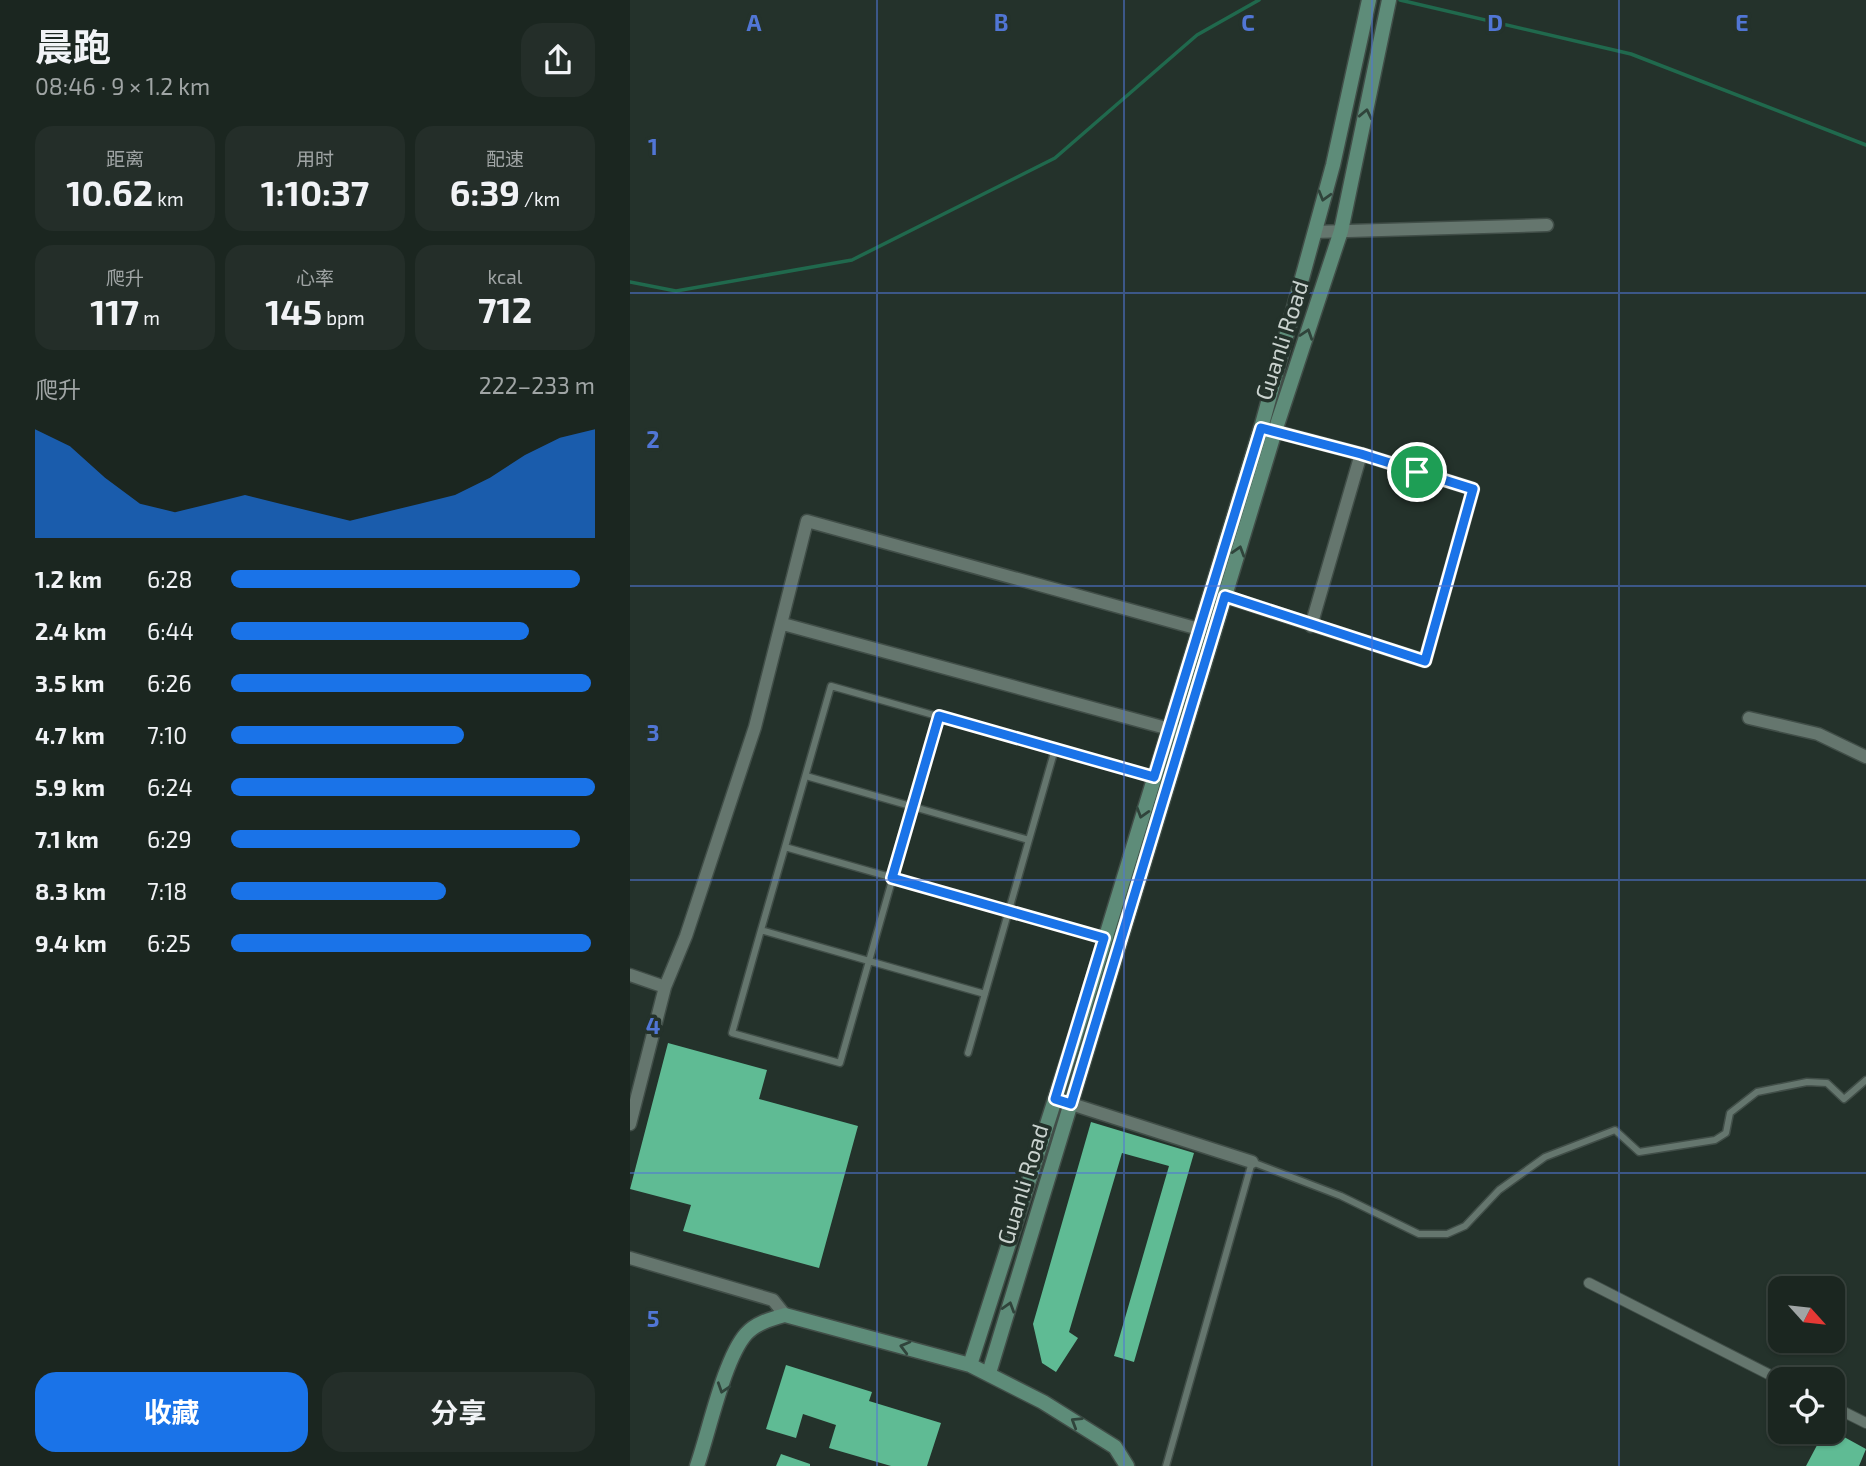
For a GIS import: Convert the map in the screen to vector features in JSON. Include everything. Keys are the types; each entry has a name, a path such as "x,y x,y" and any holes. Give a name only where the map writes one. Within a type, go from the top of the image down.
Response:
{"main road":[{"name":"Guanli Road","path":"989,1373 1225,596 1268,429 1314,232 1333,165 1369,0"},
{"name":"Guanli Road","path":"970,1365 1055,1099 1210,591 1341,231 1389,0"},
{"path":"697,1466 736,1349 748,1332 763,1322 785,1315 970,1365 989,1373 1043,1402 1115,1447 1127,1466"}],"street":[{"path":"1314,232 1547,225"},
{"path":"1210,591 1425,661 1473,489 1361,454 1268,429"},
{"path":"1311,626 1361,454"},
{"path":"630,1124 665,987 686,936 746,753 783,624 807,521 1199,629"},
{"path":"783,624 1184,733"},
{"path":"1749,718 1818,734 1866,757"},
{"path":"630,975 665,987"},
{"path":"1055,1099 1252,1162"},
{"path":"630,1258 773,1300 785,1315"},
{"path":"1589,1283 1768,1374"},
{"path":"1845,1412 1866,1423"}],"lane":[{"path":"939,716 840,1063 732,1032 831,686 939,716 1154,777"},
{"path":"968,1053 1055,749"},
{"path":"806,776 1029,840"},
{"path":"785,847 1104,938"},
{"path":"761,930 985,993"},
{"path":"1166,1466 1252,1162 1341,1196 1419,1234 1447,1234 1465,1226 1499,1190 1545,1157 1615,1130 1639,1153 1690,1146 1716,1140 1726,1133 1730,1113 1757,1092 1826,1083 1844,1098 1866,1080"}],"building":[{"path":"668,1043 767,1070 759,1099 858,1126 819,1268 683,1231 691,1205 630,1189"},
{"path":"1091,1122 1194,1153 1134,1362 1114,1356 1169,1166 1122,1153 1069,1332 1078,1338 1056,1372 1042,1363 1033,1324"},
{"path":"786,1365 872,1392 869,1401 941,1423 927,1466 891,1466 829,1448 836,1425 803,1414 796,1438 766,1429"},
{"path":"1845,1437 1866,1449 1859,1466 1806,1466 1818,1444 1845,1444"},
{"path":"781,1454 810,1464 810,1466 776,1466"}],"waterway":[{"path":"630,282 676,291 852,260 1055,158 1197,35 1259,0"},
{"path":"1400,0 1631,54 1866,145"}],"route":[{"path":"1261,428 1361,454 1417,472 1473,489 1425,661 1225,596 1071,1104 1055,1099 1104,938 892,878 939,716 1154,777 1261,428"}]}
